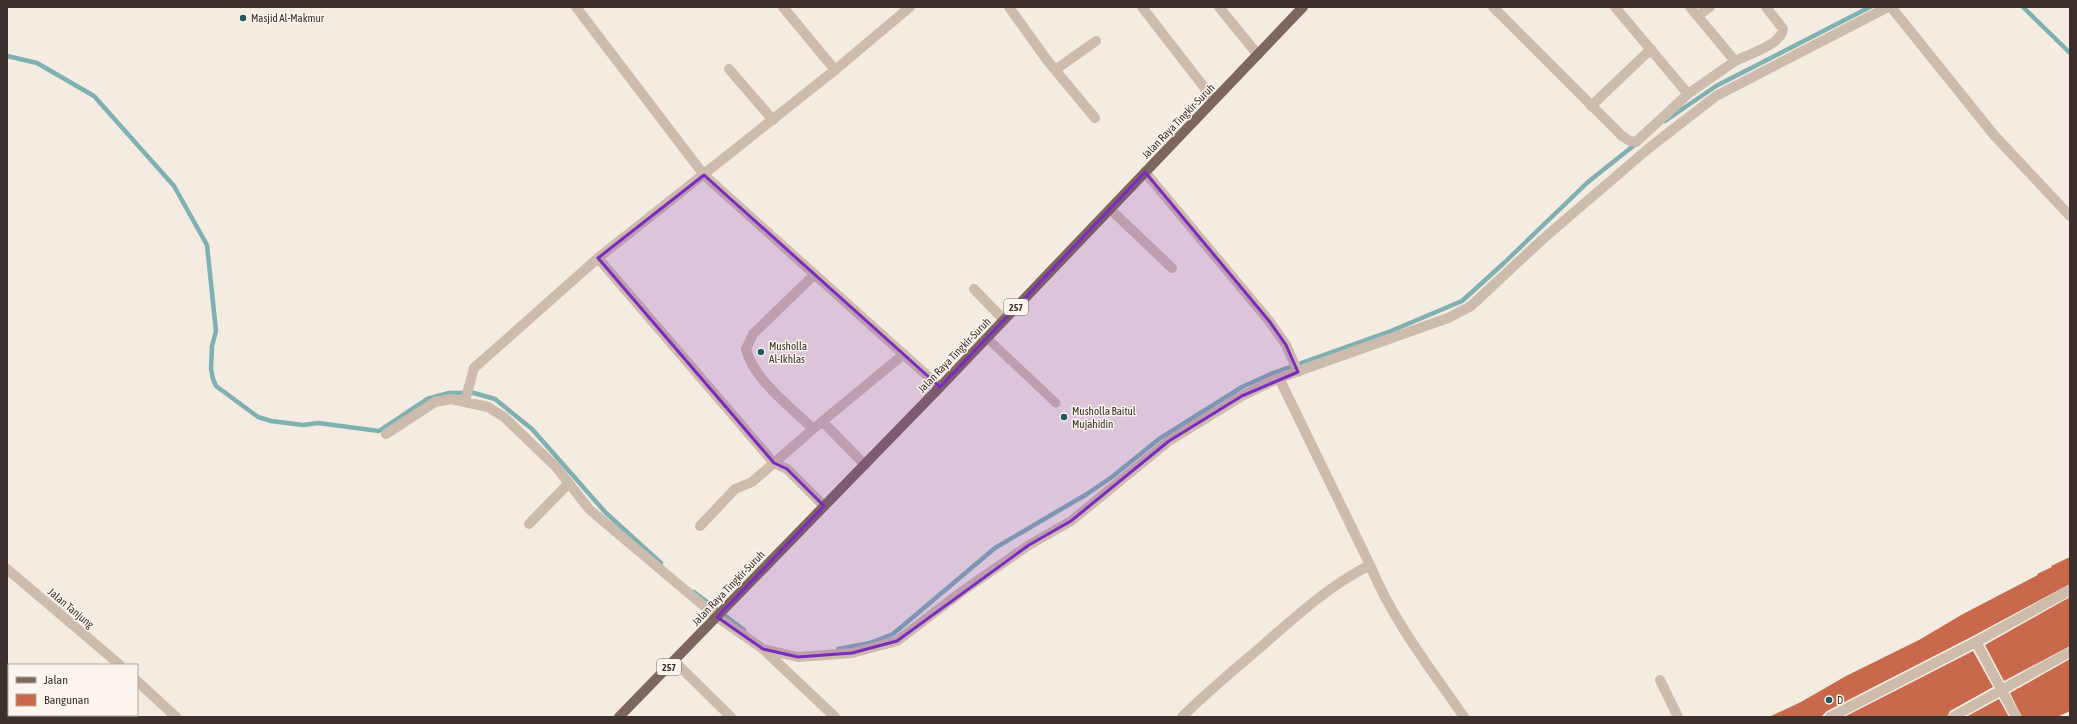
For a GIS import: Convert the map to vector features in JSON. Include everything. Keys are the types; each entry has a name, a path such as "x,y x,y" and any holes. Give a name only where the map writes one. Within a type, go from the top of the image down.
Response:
{"main road":[{"name":"Jalan Raya Tingkir-Suruh","path":"619,717 865,465 1303,7"}],"street":[{"path":"576,7 704,175 940,387"},
{"path":"783,7 835,70"},
{"path":"465,401 474,368 598,258 773,120 910,7"},
{"path":"1009,7 1055,70 1095,118"},
{"path":"1142,7 1214,100"},
{"path":"1219,7 1258,55"},
{"path":"1493,7 1622,136 1630,141 1636,142 1688,94 1712,89 1888,7"},
{"path":"1615,7 1688,94"},
{"path":"1690,7 1735,61"},
{"path":"1697,16 1710,7"},
{"path":"763,649 798,657 852,653 897,641 964,590 1028,545 1071,521 1169,441 1242,396 1297,370 1448,318 1471,306 1544,238 1649,148 1712,89 1735,61 1776,42 1782,34 1783,29 1766,7"},
{"path":"1891,7 1994,135 2070,216"},
{"path":"1055,70 1096,41"},
{"path":"1591,106 1650,49"},
{"path":"729,69 773,120"},
{"path":"1145,172 1270,322 1293,358 1297,370"},
{"path":"1110,209 1172,268"},
{"path":"598,258 774,463 787,469 824,506"},
{"path":"813,429 758,374 749,360 746,348 753,334 814,275"},
{"path":"974,289 1004,320"},
{"path":"700,526 735,489 752,482 813,429 904,354"},
{"path":"1278,378 1370,565 1379,587 1398,623 1464,717"},
{"path":"386,434 435,402 451,399 488,407 504,417 556,467 568,484 596,516 717,616 763,649 835,717"},
{"path":"823,422 865,465"},
{"path":"529,524 568,484"},
{"path":"1182,717 1289,622 1326,593 1356,572 1370,565"},
{"name":"Jalan Tanjung","path":"7,568 119,664"},
{"path":"1837,715 1976,642 2070,590"},
{"path":"1976,642 2003,690 2016,717"},
{"path":"1953,717 2070,652"},
{"path":"674,661 731,717"},
{"path":"1660,680 1678,717"},
{"path":"138,682 176,717"}],"lane":[{"path":"987,338 1056,403"}],"highlighted area":[{"path":"1145,172 1270,322 1286,345 1298,372 1242,396 1169,441 1071,521 1029,545 897,641 852,653 798,657 763,649 717,617 824,506 787,469 774,463 598,258 704,175 940,387"}],"building":[{"path":"2070,557 2070,584 1827,711 1821,717 1769,717 1801,702 1846,676 1919,640 1963,614"},
{"path":"2070,597 2070,646 2004,681 1985,645"},
{"path":"1973,651 1993,687 1950,711 1947,717 1844,717"},
{"path":"2070,659 2070,711 2057,717 2022,717 2010,693"},
{"path":"1999,699 2009,717 1966,717"}],"waterway":[{"path":"1665,121 1716,86 1870,7"},
{"path":"2023,7 2070,53"},
{"path":"7,56 37,63 94,96 174,186 207,245 216,331 212,346 211,369 216,386 258,417 271,421 303,425 318,423 379,431 427,399 449,393 474,393 495,399 532,429 606,513 661,563"},
{"path":"838,649 870,643 893,634 995,548 1087,494 1112,477 1159,439 1242,387 1273,373 1391,331 1462,301 1504,263 1588,182 1637,143"},
{"path":"694,592 744,630"}],"place":[{"name":"Masjid Al-Makmur","path":"243,18"},
{"name":"Musholla Al-Ikhlas","path":"761,352"},
{"name":"Musholla Baitul Mujahidin","path":"1064,417"},
{"name":"D","path":"1829,700"}]}
